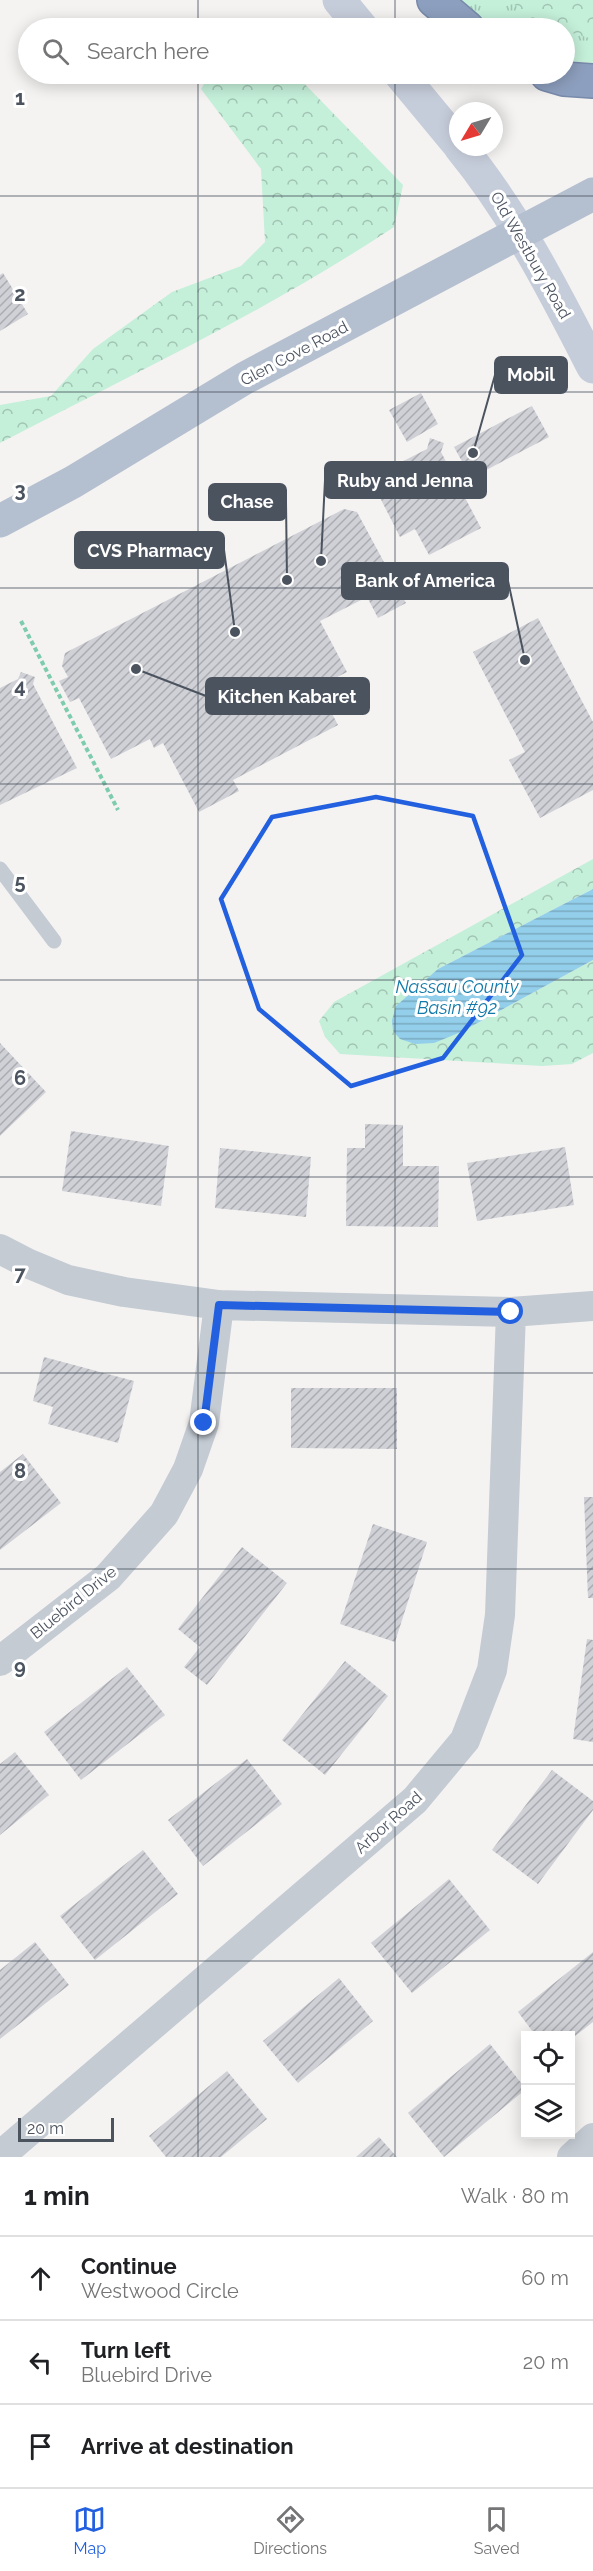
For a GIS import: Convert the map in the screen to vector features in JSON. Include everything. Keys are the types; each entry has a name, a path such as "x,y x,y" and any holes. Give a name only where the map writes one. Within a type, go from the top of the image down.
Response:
{"highway":[{"path":"434,0 455,18"},
{"path":"575,80 593,81"}],"main road":[{"path":"339,0 354,18"},
{"name":"Old Westbury Road","path":"408,84 449,134"},
{"name":"Old Westbury Road","path":"467,156 492,187 521,232 593,367"},
{"name":"Glen Cove Road","path":"0,521 73,482 245,378 593,194"}],"street":[{"path":"0,1249 68,1280 124,1292 219,1305 511,1312 593,1306"},
{"name":"Bluebird Drive","path":"0,1661 108,1577 164,1514 188,1469 204,1423 219,1305"},
{"name":"Arbor Road","path":"0,2156 415,1800 465,1740 492,1670 501,1616 511,1312"},
{"path":"572,2157 593,2138"}],"lane":[{"path":"0,869 54,941"}],"path":[{"path":"21,621 118,810"}],"highlighted area":[{"path":"376,797 473,816 522,955 443,1058 351,1086 259,1009 221,899 272,817"}],"green space":[{"path":"460,0 593,0 593,63 575,62 575,18 480,18"},
{"path":"508,0 593,0 593,39 575,34 575,18 532,18"},
{"path":"204,84 305,84 403,185 394,227 249,314 0,443 0,405 51,396 93,349 172,292 241,266 265,242 261,169 201,89"},
{"path":"593,859 593,889 438,969 461,1032 593,960 593,1053 572,1064 542,1066 340,1054 325,1037 319,1021 334,1002"}],"water":[{"name":"Nassau County Basin #92","path":"593,889 593,960 461,1032 434,1043 415,1044 400,1039 393,1031 392,1020 396,1006 438,969"}],"building":[{"path":"3,273 28,314 0,331 0,275"},
{"path":"421,393 438,424 407,442 389,410"},
{"path":"532,406 549,437 471,478 454,447"},
{"path":"430,438 444,443 441,452 481,528 429,555 415,529 400,537 370,478 427,449"},
{"path":"344,509 357,512 406,603 378,618 367,597 320,621 347,672 318,687 338,725 233,780 239,791 199,812 163,743 154,748 150,739 111,759 79,698 70,702 59,681 68,677 62,666 65,653"},
{"path":"538,618 593,722 593,790 540,818 509,760 525,752 473,652"},
{"path":"21,672 35,677 33,684 77,768 0,805 0,688 18,679"},
{"path":"0,1043 46,1092 0,1136"},
{"path":"365,1124 403,1125 403,1166 439,1166 438,1227 346,1226 347,1148 365,1148"},
{"path":"71,1131 169,1146 161,1206 62,1191"},
{"path":"565,1147 574,1205 477,1221 467,1163"},
{"path":"220,1148 311,1157 306,1217 215,1208"},
{"path":"44,1357 134,1381 118,1443 48,1424 53,1407 33,1401"},
{"path":"291,1388 397,1388 397,1449 291,1448"},
{"path":"23,1454 61,1503 0,1550 0,1472"},
{"path":"584,1497 593,1497 593,1598 588,1598"},
{"path":"373,1524 427,1542 395,1642 340,1624"},
{"path":"242,1547 287,1583 207,1685 184,1667 200,1647 178,1629"},
{"path":"587,1639 593,1640 593,1742 573,1739"},
{"path":"345,1661 388,1696 325,1775 282,1740"},
{"path":"127,1667 165,1715 81,1780 44,1732"},
{"path":"15,1752 49,1795 0,1835 0,1764"},
{"path":"247,1759 282,1804 203,1866 168,1820"},
{"path":"552,1770 593,1801 593,1810 538,1884 492,1850"},
{"path":"143,1850 178,1894 95,1960 60,1916"},
{"path":"449,1879 490,1930 412,1993 371,1943"},
{"path":"35,1942 69,1985 0,2039 0,1970"},
{"path":"593,1952 593,2022 575,2036 575,2031 532,2031 518,2012"},
{"path":"339,1978 373,2021 298,2083 263,2041"},
{"path":"490,2044 521,2083 521,2093 444,2157 408,2113"},
{"path":"227,2071 267,2119 221,2157 166,2157 149,2136"},
{"path":"379,2137 397,2157 356,2157"}],"place":[{"name":"Mobil","path":"473,453"},
{"name":"Ruby and Jenna","path":"321,561"},
{"name":"Chase","path":"287,580"},
{"name":"CVS Pharmacy","path":"235,632"},
{"name":"Bank of America","path":"525,660"},
{"name":"Kitchen Kabaret","path":"136,669"}],"route":[{"path":"204,1423 219,1305 511,1312"}]}
